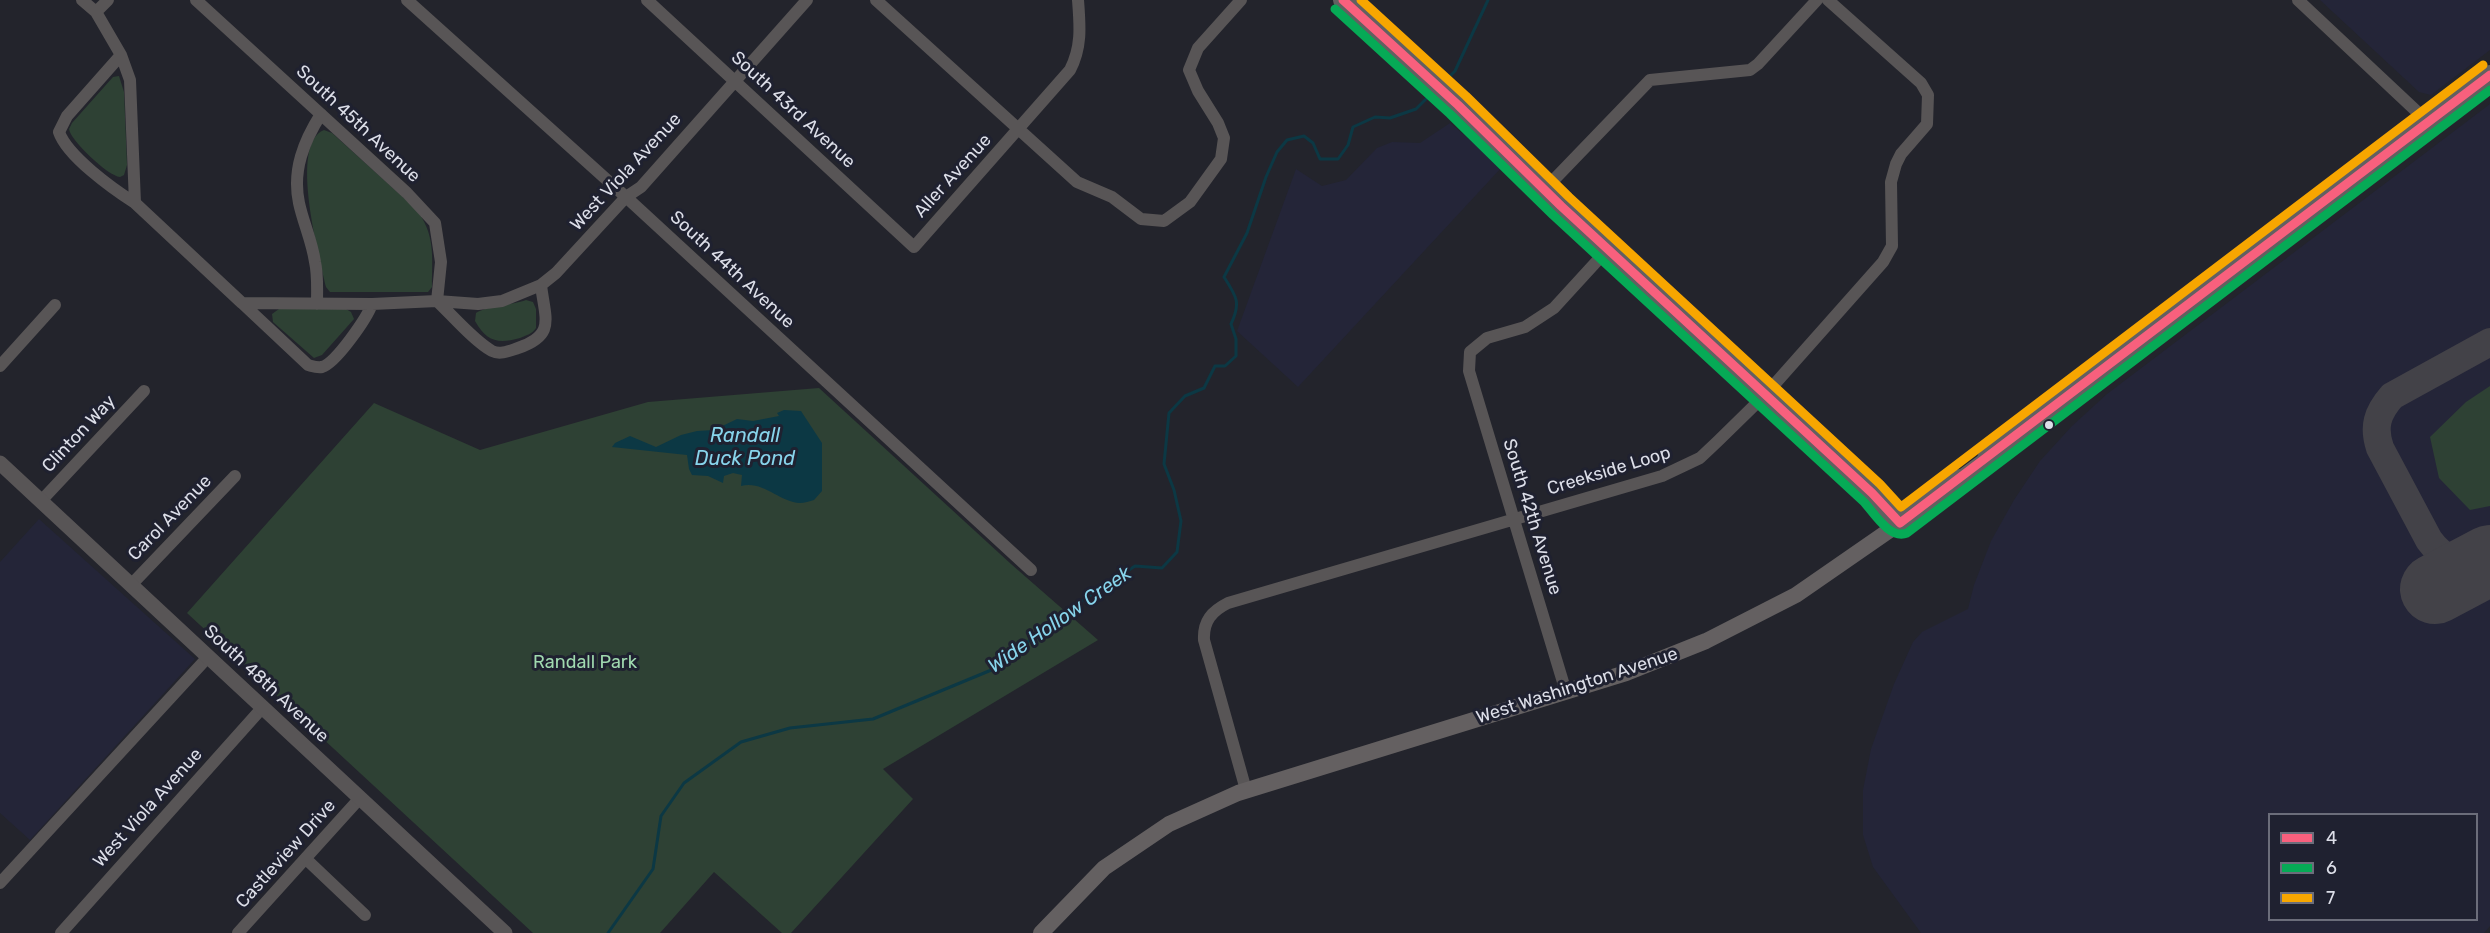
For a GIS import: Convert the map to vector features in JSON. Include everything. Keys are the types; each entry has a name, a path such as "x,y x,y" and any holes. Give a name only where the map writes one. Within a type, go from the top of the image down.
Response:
{"main road":[{"path":"1343,0 1434,82 1544,190 1872,493 1900,523"},
{"name":"West Washington Avenue","path":"1041,933 1104,868 1168,824 1246,790 1626,673 1706,641 1796,596 1987,459 2490,75"}],"street":[{"path":"82,0 96,12 121,55 130,80 135,203"},
{"path":"96,12 108,0"},
{"name":"South 45th Avenue","path":"196,0 407,193 435,223 441,262 437,301"},
{"name":"South 44th Avenue","path":"406,0 626,197 1031,570"},
{"name":"South 43rd Avenue","path":"647,0 914,247"},
{"name":"West Viola Avenue","path":"242,303 372,304 437,301 478,304 502,301 541,285 556,273 626,197 640,187 807,0"},
{"path":"876,0 1077,182 1112,197 1141,219 1164,221 1190,202 1221,159 1224,138 1189,70 1198,48 1241,0"},
{"name":"Aller Avenue","path":"914,247 1070,70 1078,56 1080,41 1078,0"},
{"path":"1544,190 1650,80 1750,70 1817,0"},
{"name":"Creekside Loop","path":"1246,790 1204,640 1207,620 1217,609 1228,603 1683,468 1700,458 1765,395 1883,262 1892,246 1891,183 1896,164 1901,154 1927,124 1928,95 1921,83 1828,0"},
{"path":"2298,0 2428,122"},
{"path":"121,55 67,116 59,132 62,140 102,179 135,203 308,365 322,367 329,363 363,324 372,304"},
{"path":"317,304 316,262 299,202 296,181 301,154 310,131 321,114"},
{"name":"South 42th Avenue","path":"1566,692 1469,371 1470,352 1487,338 1525,327 1554,308 1608,249"},
{"path":"437,301 489,349 503,353 535,342 542,336 546,328 541,285"},
{"path":"0,366 55,305"},
{"name":"Clinton Way","path":"41,501 144,392"},
{"name":"South 48th Avenue","path":"0,463 505,933"},
{"name":"Carol Avenue","path":"131,585 235,476"},
{"path":"0,883 208,657"},
{"name":"West Viola Avenue","path":"61,933 263,707"},
{"name":"Castleview Drive","path":"238,933 360,798"},
{"path":"306,859 365,915"}],"shaded area":[{"path":"2320,0 2490,0 2490,50 2431,95 2419,92"},
{"path":"2490,104 2490,926 2484,933 1921,933 1873,867 1863,835 1863,790 1871,749 1894,684 1913,642 1922,632 1968,609 1974,585 1991,541 2014,500 2040,461 2072,426 2107,394"},
{"path":"1450,123 1502,167 1298,387 1237,331 1296,169 1322,186 1346,180 1377,148 1392,142 1420,143"},
{"path":"39,519 195,659 30,840 0,813 0,562"}],"green space":[{"path":"119,76 124,92 127,165 124,175 120,177 107,171 90,157 69,129 113,77"},
{"path":"324,130 332,133 415,208 422,218 430,236 432,255 432,287 428,292 330,292 326,287 313,228 307,178 308,156 314,140"},
{"path":"526,300 533,302 536,309 536,328 525,336 505,341 494,340 479,328 475,321 476,313 480,311"},
{"path":"279,309 346,309 351,312 354,319 322,355 314,358 273,322 272,314"},
{"path":"2490,386 2490,506 2470,510 2439,478 2430,437 2466,402"},
{"name":"Randall Park","path":"819,388 1011,564 1098,640 883,769 913,799 791,933 782,933 714,872 660,933 533,933 187,613 374,403 480,450 648,402"}],"water":[{"name":"Randall Duck Pond","path":"784,410 801,411 822,443 822,491 814,500 802,503 792,502 764,488 741,486 742,475 733,473 724,476 723,483 708,476 692,475 687,455 612,447 615,443 630,436 656,447 681,435 714,430 737,419 753,421 779,416 777,413"}],"waterway":[{"name":"Wide Hollow Creek","path":"1443,83 1455,71 1488,0"},
{"name":"Wide Hollow Creek","path":"608,933 653,869 661,816 684,783 741,742 790,728 873,719 1001,666 1050,622 1135,566 1162,568 1177,552 1181,521 1174,490 1164,464 1169,413 1185,396 1204,388 1215,366 1225,366 1236,356 1236,339 1231,324 1237,305 1224,277 1247,233 1277,152 1287,140 1304,136 1313,143 1320,159 1338,159 1348,145 1353,127 1375,117 1390,118 1416,109 1434,91"}],"taxiway":[{"path":"2480,565 2465,564 2451,559 2439,552 2429,540 2380,448 2377,427 2380,414 2392,396 2490,342"}],"runway":[{"path":"2435,589 2490,560"}],"transit line":[{"name":"4","path":"1343,0 1458,105 1561,206 1872,493 1900,523 2490,75"},
{"name":"7","path":"1361,0 1466,96 1569,197 1880,484 1901,507 2483,65"},
{"name":"6","path":"1335,9 1450,114 1553,215 1864,502 1883,524 1895,533 1901,534 1907,533 2490,90"}]}
